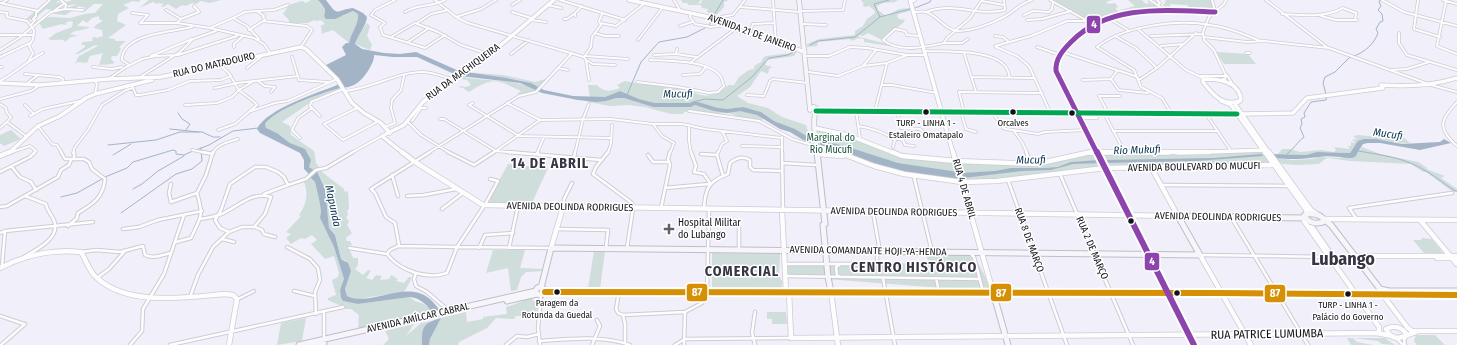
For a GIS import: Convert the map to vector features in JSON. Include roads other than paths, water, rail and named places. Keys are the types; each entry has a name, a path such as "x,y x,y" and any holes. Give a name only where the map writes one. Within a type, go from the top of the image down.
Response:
{"main road":[{"path":"800,0 806,54 815,109 815,138"},
{"path":"801,12 810,109 818,154 822,211"},
{"path":"810,109 815,109"},
{"path":"816,146 816,165 831,292"},
{"path":"1324,219 1324,222 1310,222 1306,216 1317,214 1324,219 1331,225 1378,288 1386,291 1457,291"},
{"path":"1178,216 1200,255"},
{"name":"AVENIDA DEOLINDA RODRIGUES","path":"1178,216 1306,216"},
{"path":"552,248 540,292 1110,292 1457,295"},
{"name":"AVENIDA COMANDANTE HOJI-YA-HENDA","path":"552,248 1200,255"},
{"name":"AVENIDA AMÍLCAR CABRAL","path":"443,314 450,311 540,292"},
{"name":"AVENIDA AMÍLCAR CABRAL","path":"443,314 540,292"},
{"name":"RUA 4 DE ABRIL","path":"993,292 1008,345"},
{"path":"429,317 443,314"},
{"name":"AVENIDA AMÍLCAR CABRAL","path":"299,345 429,317"},
{"name":"AVENIDA AMÍLCAR CABRAL","path":"314,345 429,317"}],"street":[{"path":"1,4 7,0"},
{"path":"32,26 38,11 50,0"},
{"path":"61,0 65,4 66,10"},
{"path":"395,0 375,10 371,15 385,23 380,27 382,33 425,48 445,35"},
{"path":"435,0 456,17 476,25 585,57 628,59"},
{"path":"405,12 409,8 440,4 445,0"},
{"path":"456,17 481,9 496,0"},
{"path":"512,5 520,0"},
{"name":"RUA DA MACHIQUEIRA","path":"200,219 219,215 250,198 306,179 316,170 326,168 372,141 410,122 423,102 456,75 488,54 554,0"},
{"path":"560,0 625,20"},
{"name":"AVENIDA 21 DE JANEIRO","path":"629,0 713,18 735,29 806,54"},
{"path":"674,0 680,11"},
{"path":"713,18 731,16 741,8 745,0"},
{"path":"773,0 776,43"},
{"path":"741,8 801,12 843,10 845,0"},
{"path":"910,1 915,0"},
{"path":"1004,0 1007,16"},
{"path":"926,12 934,16 948,28 957,31 988,24 1007,16 1022,3 1032,0"},
{"path":"1050,0 1093,24"},
{"path":"1150,0 1167,11"},
{"path":"1157,0 1160,4 1159,5"},
{"path":"1212,0 1215,12"},
{"path":"1226,0 1205,24 1203,34 1206,43 1214,50 1226,74 1241,98 1240,101"},
{"path":"1266,0 1282,14 1329,48"},
{"path":"1382,0 1390,3 1397,10 1457,26"},
{"path":"1418,0 1414,29 1440,37"},
{"path":"1457,4 1445,0 1440,37 1437,46 1457,54"},
{"name":"RUA 4 DE ABRIL","path":"910,1 993,292"},
{"path":"942,43 946,38 957,31 977,11 982,1 1004,5"},
{"path":"1024,15 1033,11 1049,12 1052,9 1054,2"},
{"path":"600,23 616,26 645,3"},
{"path":"1,4 14,5 18,8 38,11"},
{"path":"0,50 65,4"},
{"path":"548,4 561,8"},
{"path":"956,4 977,11 992,13 1006,10"},
{"path":"210,28 245,12 274,10 288,5"},
{"path":"914,12 926,12 941,5"},
{"path":"177,23 181,19 200,12 194,6"},
{"path":"564,19 575,15 582,6"},
{"path":"638,40 663,7"},
{"path":"1282,14 1336,13 1343,8 1356,12 1356,20 1336,20 1316,14"},
{"path":"52,12 83,10"},
{"path":"166,10 181,19"},
{"path":"391,37 431,14 448,10"},
{"path":"257,11 264,16 263,18 265,20 263,21"},
{"path":"1194,345 1056,71 1055,64 1062,52 1079,32 1108,18 1132,13 1167,11 1215,12"},
{"path":"0,12 7,13 7,17 25,20 32,26 34,35 29,47 33,53 29,60"},
{"path":"512,12 531,19 546,22"},
{"path":"1027,20 1042,19 1071,12"},
{"path":"132,13 148,15 140,23 177,23 194,27 210,28 260,41"},
{"path":"691,13 690,17 692,22"},
{"path":"589,80 585,57 591,47 592,37 601,25 599,21 602,14"},
{"path":"233,18 246,26 260,41 266,45 270,53"},
{"path":"1108,18 1128,30"},
{"path":"249,30 263,21 310,27 312,30 301,47 311,54 337,79 352,103 357,108 374,118 377,122 382,123 390,133"},
{"path":"1050,112 1026,62 996,46 1009,41 1031,36 1067,21 1088,21"},
{"path":"680,26 692,22 709,27 724,24"},
{"path":"749,34 753,24 774,23"},
{"path":"416,24 445,35 461,45 488,54"},
{"path":"803,24 826,25"},
{"path":"1171,113 1162,98 1144,89 1134,70 1109,53 1097,48 1099,44 1128,30 1139,30 1159,24 1205,24 1260,41"},
{"path":"129,64 122,60 122,55 131,44 149,35 184,30 194,27"},
{"path":"408,42 429,28"},
{"path":"691,62 735,29"},
{"path":"920,36 908,35 906,31 895,29 883,40 888,44 925,51 976,54 999,62 1006,68 1010,78"},
{"path":"1139,30 1150,36 1181,67 1197,75 1204,81 1213,96 1230,104 1311,210 1317,214"},
{"path":"93,67 112,69 124,66 147,58 177,44 217,31"},
{"path":"1399,32 1399,43 1407,55 1457,70"},
{"path":"596,33 605,36 619,36"},
{"path":"1150,36 1196,33 1203,34"},
{"path":"1139,80 1157,68 1196,33"},
{"path":"0,35 34,35"},
{"path":"147,58 173,56 209,46 239,35"},
{"path":"234,47 234,44 243,36"},
{"path":"995,36 1004,37 1009,41"},
{"path":"1114,36 1136,48 1157,68"},
{"path":"1204,37 1247,42 1260,41 1329,48 1431,85 1457,92"},
{"path":"138,78 186,47 193,39"},
{"path":"809,72 838,76 863,66 887,63 907,55 925,51 942,43 962,43 968,39"},
{"path":"511,54 529,40"},
{"path":"0,57 30,44"},
{"path":"1161,46 1184,44"},
{"name":"RUA DO MATADOURO","path":"0,82 40,85 109,79 161,77 301,47"},
{"path":"806,54 829,56 850,47 907,55"},
{"path":"1037,47 1060,55"},
{"path":"676,54 677,49"},
{"path":"863,66 876,50"},
{"path":"1062,52 1117,70 1139,80"},
{"path":"0,82 29,60 43,53"},
{"path":"398,246 400,244 395,223 386,217 379,200 371,189 507,103 519,96 536,92 572,53"},
{"path":"964,53 976,92"},
{"path":"1246,53 1250,54"},
{"path":"247,68 264,54"},
{"path":"654,55 676,54 696,57"},
{"path":"292,57 300,80 328,82"},
{"path":"586,60 593,64 615,66"},
{"path":"637,82 674,86 709,93 718,92 724,86 723,82 714,72 706,67 691,62 650,60"},
{"path":"1390,70 1407,69 1429,62"},
{"path":"874,110 883,85 887,63"},
{"path":"216,64 226,68 231,76 237,81 236,83 239,90 253,100 256,105 238,123 229,128 218,130"},
{"path":"109,79 124,66"},
{"path":"684,75 700,74 706,67"},
{"path":"558,68 568,70"},
{"path":"1111,79 1117,70"},
{"path":"320,116 310,106 310,102 342,88 353,91 372,87 420,72 427,72 452,79"},
{"path":"24,74 59,77 63,79 62,83"},
{"path":"1197,75 1226,74"},
{"path":"1223,79 1225,79 1226,74"},
{"path":"25,85 37,76"},
{"path":"132,86 136,95 140,95 168,90 190,81 221,80 231,76"},
{"path":"215,88 236,83 258,82 298,76"},
{"path":"386,127 395,123 392,100 401,90 404,76"},
{"path":"30,116 47,108 71,104 95,94 132,86 161,77"},
{"path":"972,77 1035,78"},
{"path":"815,109 1077,113 1293,113 1298,111 1303,100 1307,98 1383,88 1381,85 1407,87 1431,85 1457,78"},
{"path":"250,111 275,103 288,101 337,79"},
{"path":"747,95 764,96 770,81 773,79 808,83"},
{"path":"1111,79 1119,90 1153,93"},
{"path":"1083,80 1111,79"},
{"path":"1204,81 1223,79 1233,85"},
{"path":"94,80 97,84 95,94"},
{"path":"185,105 217,103 232,97 239,90 253,82"},
{"path":"258,82 265,86 275,87 271,92"},
{"path":"0,99 31,91 40,85"},
{"path":"883,85 892,85 937,93"},
{"path":"0,207 7,206 45,186 58,177 61,170 69,165 72,160 75,147 88,130 102,105 132,86"},
{"path":"976,132 966,129 958,93 1042,93"},
{"path":"1120,96 1099,96 1113,131 1125,152"},
{"path":"6,154 38,126 60,116 86,98"},
{"path":"1221,101 1240,101"},
{"path":"1239,114 1235,104 1240,101"},
{"path":"1457,102 1448,111 1442,122 1443,133 1457,146"},
{"path":"473,103 469,105 519,136 611,138"},
{"path":"507,103 540,120 620,119 652,124 671,123 689,125 722,131 782,138"},
{"path":"0,104 6,108 7,113 11,117 0,128"},
{"path":"574,158 583,119 589,104"},
{"path":"25,105 34,114"},
{"path":"300,138 293,132 293,128 298,118 312,108"},
{"path":"357,108 324,124 343,140 377,122"},
{"path":"426,108 421,108 410,122 415,130 470,164 478,163 540,120"},
{"path":"856,110 860,139"},
{"path":"689,111 760,122 774,128 782,134 801,142 816,146"},
{"path":"897,111 901,128 920,129 927,136 950,138"},
{"path":"992,112 1004,128 1014,130 1038,134 1045,132 1086,130"},
{"path":"1085,113 1088,118"},
{"path":"1206,114 1231,151"},
{"path":"440,118 496,151 601,160"},
{"path":"1080,118 1097,118"},
{"path":"7,122 26,136"},
{"path":"612,124 611,138 607,155 601,160 593,174 630,201 633,208 627,249"},
{"path":"652,124 662,136 674,143 668,156 668,162 670,165 661,208"},
{"path":"689,125 688,141 690,155 696,166 694,172 704,174 709,184"},
{"path":"38,126 52,144 57,145 65,159 84,159 89,162 92,169 105,179 100,198 94,205 78,213 77,218 68,226"},
{"path":"858,126 875,129 892,138 903,140 905,145 914,146"},
{"name":"AVENIDA BOULEVARD DO MUCUFI","path":"815,130 827,131 860,139 902,156 956,161 1031,164 1044,163 1085,153 1266,151"},
{"path":"1014,130 1022,142 1031,164"},
{"path":"722,131 727,141 722,144 717,155 723,176"},
{"path":"1113,131 1218,131"},
{"path":"782,134 783,251 791,338"},
{"path":"382,136 415,162 483,206"},
{"path":"537,154 544,137"},
{"path":"892,138 895,140 893,147"},
{"path":"176,242 191,238 200,219 202,211 198,192 213,154 217,148 238,139"},
{"path":"0,156 30,146 32,146 36,151 30,157 0,172"},
{"path":"742,146 781,147"},
{"name":"AVENIDA BOULEVARD DO MUCUFI","path":"816,146 853,157 888,170 914,176 962,180 1008,180 1104,167 1274,166"},
{"path":"192,150 213,154"},
{"path":"701,154 717,155"},
{"name":"AVENIDA BOULEVARD DO MUCUFI","path":"818,154 853,157"},
{"path":"648,155 653,162 668,162"},
{"path":"665,188 709,184 729,173 728,167 730,163 736,159 744,158 750,160 750,167 753,170 782,171"},
{"path":"1271,159 1274,166 1307,210 1304,221 1379,329"},
{"path":"782,163 816,165"},
{"path":"12,167 20,177 30,182 36,190"},
{"path":"229,232 224,232 215,224 214,220 219,215 227,189 233,182 255,167 266,167 278,172 284,177 288,185"},
{"path":"1151,167 1178,216"},
{"name":"RUA 2 DE MARÇO","path":"1060,174 1133,345"},
{"path":"392,175 398,196"},
{"path":"914,176 932,252"},
{"path":"349,248 387,254 390,260 401,268 416,273 444,274 447,272 457,246 498,181 490,178"},
{"name":"RUA 8 DE MARÇO","path":"1008,180 1067,345"},
{"path":"387,254 390,250 398,246 552,248 567,193 572,183"},
{"path":"171,184 171,202 198,192"},
{"path":"619,292 616,309 618,313 623,314 685,312 702,303 705,292 708,250 707,209 704,194 709,184"},
{"path":"1161,185 1289,186"},
{"path":"407,196 424,195 457,188"},
{"path":"442,209 463,193"},
{"path":"1357,219 1349,208 1452,193"},
{"path":"254,227 262,217 271,200 269,196 263,194"},
{"path":"20,259 50,239 55,227 55,224 46,211 46,204 25,196"},
{"name":"AVENIDA DEOLINDA RODRIGUES","path":"483,206 1178,216"},
{"path":"509,248 518,206"},
{"path":"123,229 139,227 158,220 202,211"},
{"path":"784,264 877,264 877,254 880,252 873,211"},
{"path":"130,345 142,331 143,309 148,298 164,274 184,215"},
{"path":"1230,217 1308,345"},
{"path":"1324,219 1457,220"},
{"path":"1420,220 1454,257 1457,264"},
{"path":"0,233 93,222"},
{"path":"1309,226 1313,227 1329,250 1326,249 1309,226"},
{"path":"190,297 209,254 215,245 229,232 242,227 254,227 262,230 264,234 275,237"},
{"path":"739,228 739,250"},
{"path":"557,229 608,230 606,249"},
{"path":"1,267 5,232"},
{"path":"479,248 485,235 513,233"},
{"path":"222,239 234,242"},
{"path":"1,267 20,259 65,251 81,252 96,250 112,252 126,251 143,246 145,255 148,257 153,258 172,253"},
{"path":"287,247 309,258 317,266 320,280 315,296 316,314"},
{"path":"96,278 108,269 126,251"},
{"path":"81,252 96,278 116,290 148,298 160,299 230,294 237,299"},
{"path":"968,252 974,257 982,288 980,292"},
{"path":"1200,255 1251,345"},
{"name":"AVENIDA COMANDANTE HOJI-YA-HENDA","path":"1200,255 1331,258"},
{"path":"1355,257 1454,257"},
{"path":"839,264 836,266 837,276 842,278"},
{"path":"944,266 974,267"},
{"path":"416,273 414,280 416,286 427,292 450,311"},
{"path":"785,276 842,278 980,278"},
{"path":"883,278 895,345"},
{"path":"936,278 939,292"},
{"path":"1378,288 1407,328 1414,331"},
{"path":"237,299 254,291"},
{"path":"294,291 315,296"},
{"path":"540,292 541,309 538,328 539,343 596,338 630,345"},
{"path":"831,292 838,345"},
{"path":"228,345 237,299"},
{"path":"170,345 343,307"},
{"path":"324,312 324,340"},
{"path":"684,345 685,312"},
{"path":"754,345 754,338 752,334 755,312"},
{"path":"623,314 626,343"},
{"path":"0,316 25,324 1,345"},
{"path":"592,345 600,326 597,320"},
{"name":"RUA PATRICE LUMUMBA","path":"1369,333 1379,329 1386,330 1389,327 1400,328"},
{"path":"1400,328 1414,331 1457,331"},
{"path":"1400,328 1406,332 1407,336"},
{"path":"1386,330 1404,345"},
{"path":"1404,345 1404,340 1414,331"},
{"name":"RUA PATRICE LUMUMBA","path":"685,340 754,338 1301,333 1381,333 1401,338 1407,336"},
{"path":"506,345 517,336 527,337 539,334"},
{"path":"675,345 685,340"}],"water":[{"path":"318,0 326,0 333,9 338,12 353,8 363,13 367,17 355,44 362,49 400,54 416,52 459,71 454,74 417,57 374,55 373,62 363,78 355,85 329,91 309,98 270,118 265,124 266,128 277,133 290,143 305,149 311,160 309,167 314,170 309,174 304,169 304,160 300,153 260,133 257,129 262,122 282,108 307,96 340,84 341,81 326,65 346,55 342,47 346,43 349,43 357,22 358,14 353,11 335,19 326,19 324,16 324,7"},
{"path":"465,72 531,83 544,90 573,96 605,97 620,91 639,99 655,103 689,103 695,101 718,108 727,109 743,107 761,112 774,121 795,129 810,138 811,143 790,132 780,129 757,115 740,111 727,113 714,111 695,105 691,107 653,107 624,98 596,102 578,100 542,93 520,83 460,76"},
{"path":"1364,139 1376,139 1402,144 1440,142 1444,139 1451,143 1420,150 1380,143 1368,143 1363,144 1355,157 1351,158 1327,156 1287,159 1276,158 1273,154 1306,155 1317,152 1350,153 1358,141"},
{"path":"820,140 848,147 898,163 958,172 960,179 942,178 890,168 820,145"},
{"path":"1261,154 1263,156 1196,161 1105,163 1104,160 1214,158"},
{"path":"1099,160 1100,163 1073,164 1051,170 1023,171 963,178 962,173 995,171 1011,168 1058,167 1071,162"},
{"path":"317,171 325,189 329,228 335,235 341,259 348,263 351,271 345,289 347,296 357,299 401,292 412,292 422,294 432,301 439,311 430,313 429,308 423,302 416,298 410,297 358,304 343,301 340,290 344,279 334,247 320,218 321,211 315,182 310,177"},
{"path":"441,318 430,339 429,345 422,345 422,334 424,327 430,322"}],"waterway":[{"path":"714,15 723,0"},
{"path":"880,17 874,4 889,0"},
{"path":"915,8 930,2 931,0"},
{"path":"1354,56 1369,47 1378,33 1376,29 1380,22 1383,21 1382,14 1378,10 1381,6 1379,2 1380,0"},
{"path":"880,17 910,9"},
{"path":"810,45 818,41 855,37 880,17"},
{"path":"709,26 711,21"},
{"path":"627,95 641,62 659,42 687,37 705,28"},
{"name":"Mucufi","path":"693,102 705,99 723,100 752,77 769,58 788,55 795,51"},
{"path":"1326,94 1323,83 1325,77 1335,72 1351,56"},
{"path":"1287,154 1304,137 1300,128 1302,124 1301,119 1305,117 1304,113 1311,102 1326,100 1327,97"},
{"path":"178,113 182,119 190,124 186,130"},
{"path":"201,148 233,131 258,128"},
{"path":"170,129 199,132"},
{"path":"108,145 156,140 180,132 199,132"},
{"path":"199,132 213,137 220,137"},
{"path":"113,155 131,144"},
{"path":"121,213 176,174 192,169 202,161 201,148"},
{"path":"196,150 201,148"},
{"path":"105,177 127,168 133,162 173,150 176,151 176,154 184,155 193,151"},
{"path":"1358,151 1394,158 1410,163 1430,173 1457,192"},
{"path":"133,189 142,184 158,171 184,156"},
{"path":"61,197 77,193 102,179"}],"place":[{"name":"TURP - LINHA 1 - Estaleiro Omatapalo","path":"926,112"},
{"name":"Orcalves","path":"1013,112"},
{"name":"Hospital Militar do Lubango","path":"669,229"},
{"name":"Paragem da Rotunda da Guedal","path":"557,292"},
{"name":"TURP - LINHA 1 - Palácio do Governo","path":"1348,294"}],"district":[{"name":"14 DE ABRIL","path":"550,163"},
{"name":"Lubango","path":"1343,259"},
{"name":"CENTRO HISTÓRICO","path":"914,267"},
{"name":"COMERCIAL","path":"742,271"}],"park label":[{"name":"Marginal do Rio Mucufi","path":"831,144"}],"water label":[{"name":"Rio Mukufi","path":"1137,150"},
{"name":"Mapunda","path":"333,206"}]}
